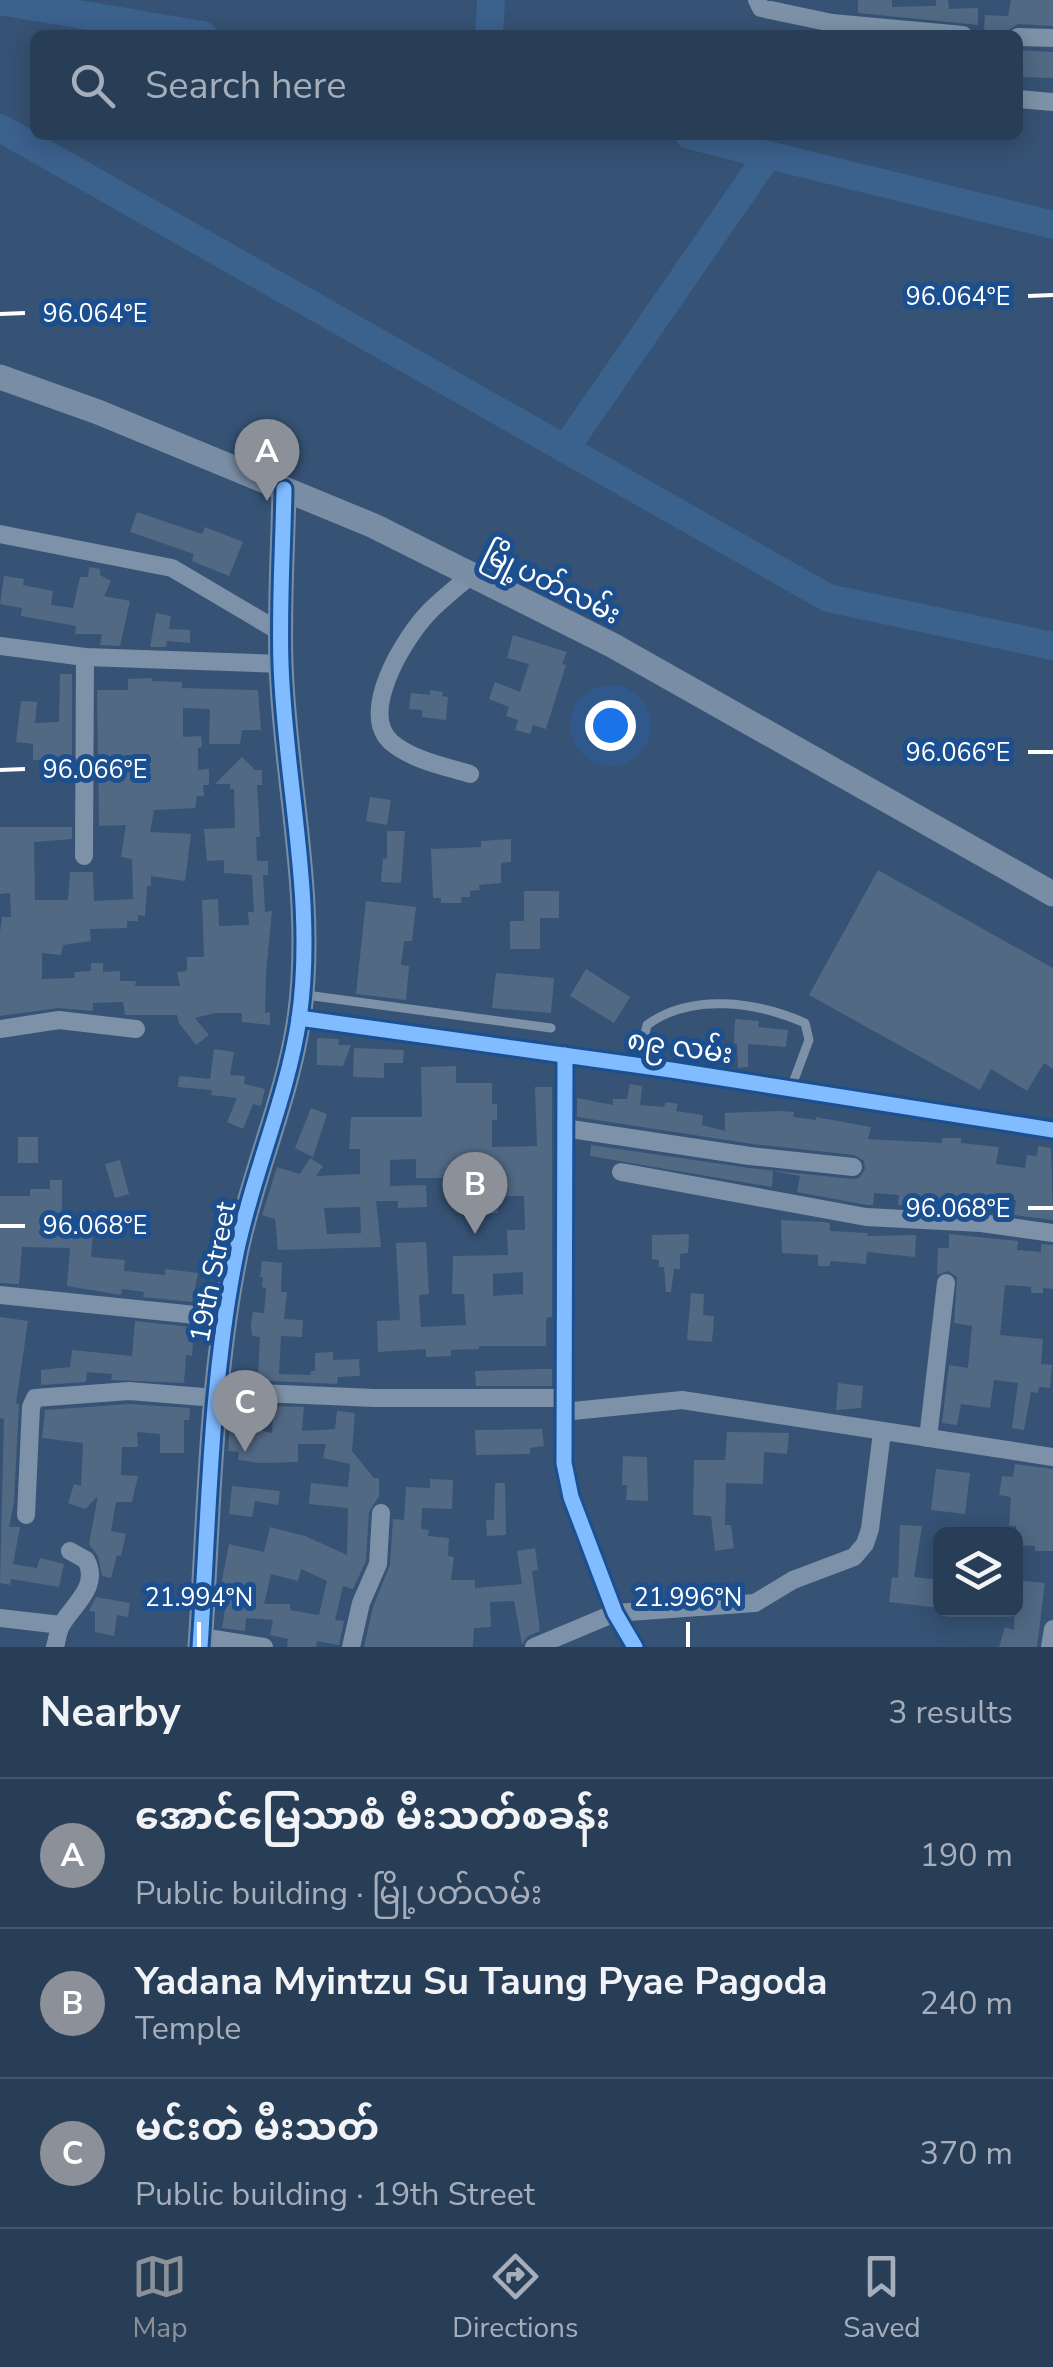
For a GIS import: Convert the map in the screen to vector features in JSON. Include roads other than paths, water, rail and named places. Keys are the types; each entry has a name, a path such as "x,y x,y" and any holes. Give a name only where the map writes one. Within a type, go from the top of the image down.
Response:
{"main road":[{"name":"မြို့ပတ်လမ်း","path":"0,377 98,412 374,526 612,645 1053,894"},
{"name":"19th Street","path":"200,1642 216,1395 225,1318 236,1251 287,1074 300,1006 306,912 281,664 284,489"}],"street":[{"path":"758,0 761,8 832,23 903,30"},
{"path":"1023,37 1053,38"},
{"path":"1023,100 1053,102"},
{"path":"0,534 172,568 282,633"},
{"path":"470,576 428,613 395,658 379,707 381,729 392,743 422,759 470,774"},
{"path":"0,646 85,657 281,664"},
{"path":"84,856 85,657"},
{"name":"၈၉ လမ်း","path":"300,1006 566,1055 1053,1130"},
{"path":"0,1029 60,1020 88,1020 136,1029"},
{"path":"566,1055 564,1463 572,1498 615,1613 635,1647"},
{"path":"564,1128 853,1167"},
{"path":"621,1172 866,1217 980,1222 1053,1233"},
{"path":"928,1438 946,1283"},
{"path":"0,1295 225,1318"},
{"path":"26,1515 31,1407 35,1398 129,1391 563,1405 682,1400 1053,1457"},
{"path":"534,1647 615,1613 756,1603 793,1580 854,1557 865,1544 870,1529 882,1432"},
{"path":"351,1647 361,1604 378,1564 381,1512"},
{"path":"55,1647 61,1625 82,1600 91,1575 86,1560 70,1550"},
{"path":"0,1618 61,1625"},
{"path":"1050,1647 1053,1629"},
{"path":"200,1642 264,1647"}],"lane":[{"path":"638,1065 647,1025 657,1018 720,1002 735,1002 805,1023 810,1040 792,1088"},
{"path":"300,1006 551,1028"}],"waterway":[{"path":"489,30 491,0"},
{"path":"0,1 173,30"},
{"path":"0,128 828,598 1053,646"},
{"path":"709,140 768,155"},
{"path":"565,449 768,155 1053,225"}],"place":[{"name":"အောင်မြေသာစံ မီးသတ်စခန်း","path":"267,501"},
{"name":"Yadana Myintzu Su Taung Pyae Pagoda","path":"475,1234"},
{"name":"မင်းတဲ မီးသတ်","path":"245,1452"}]}
